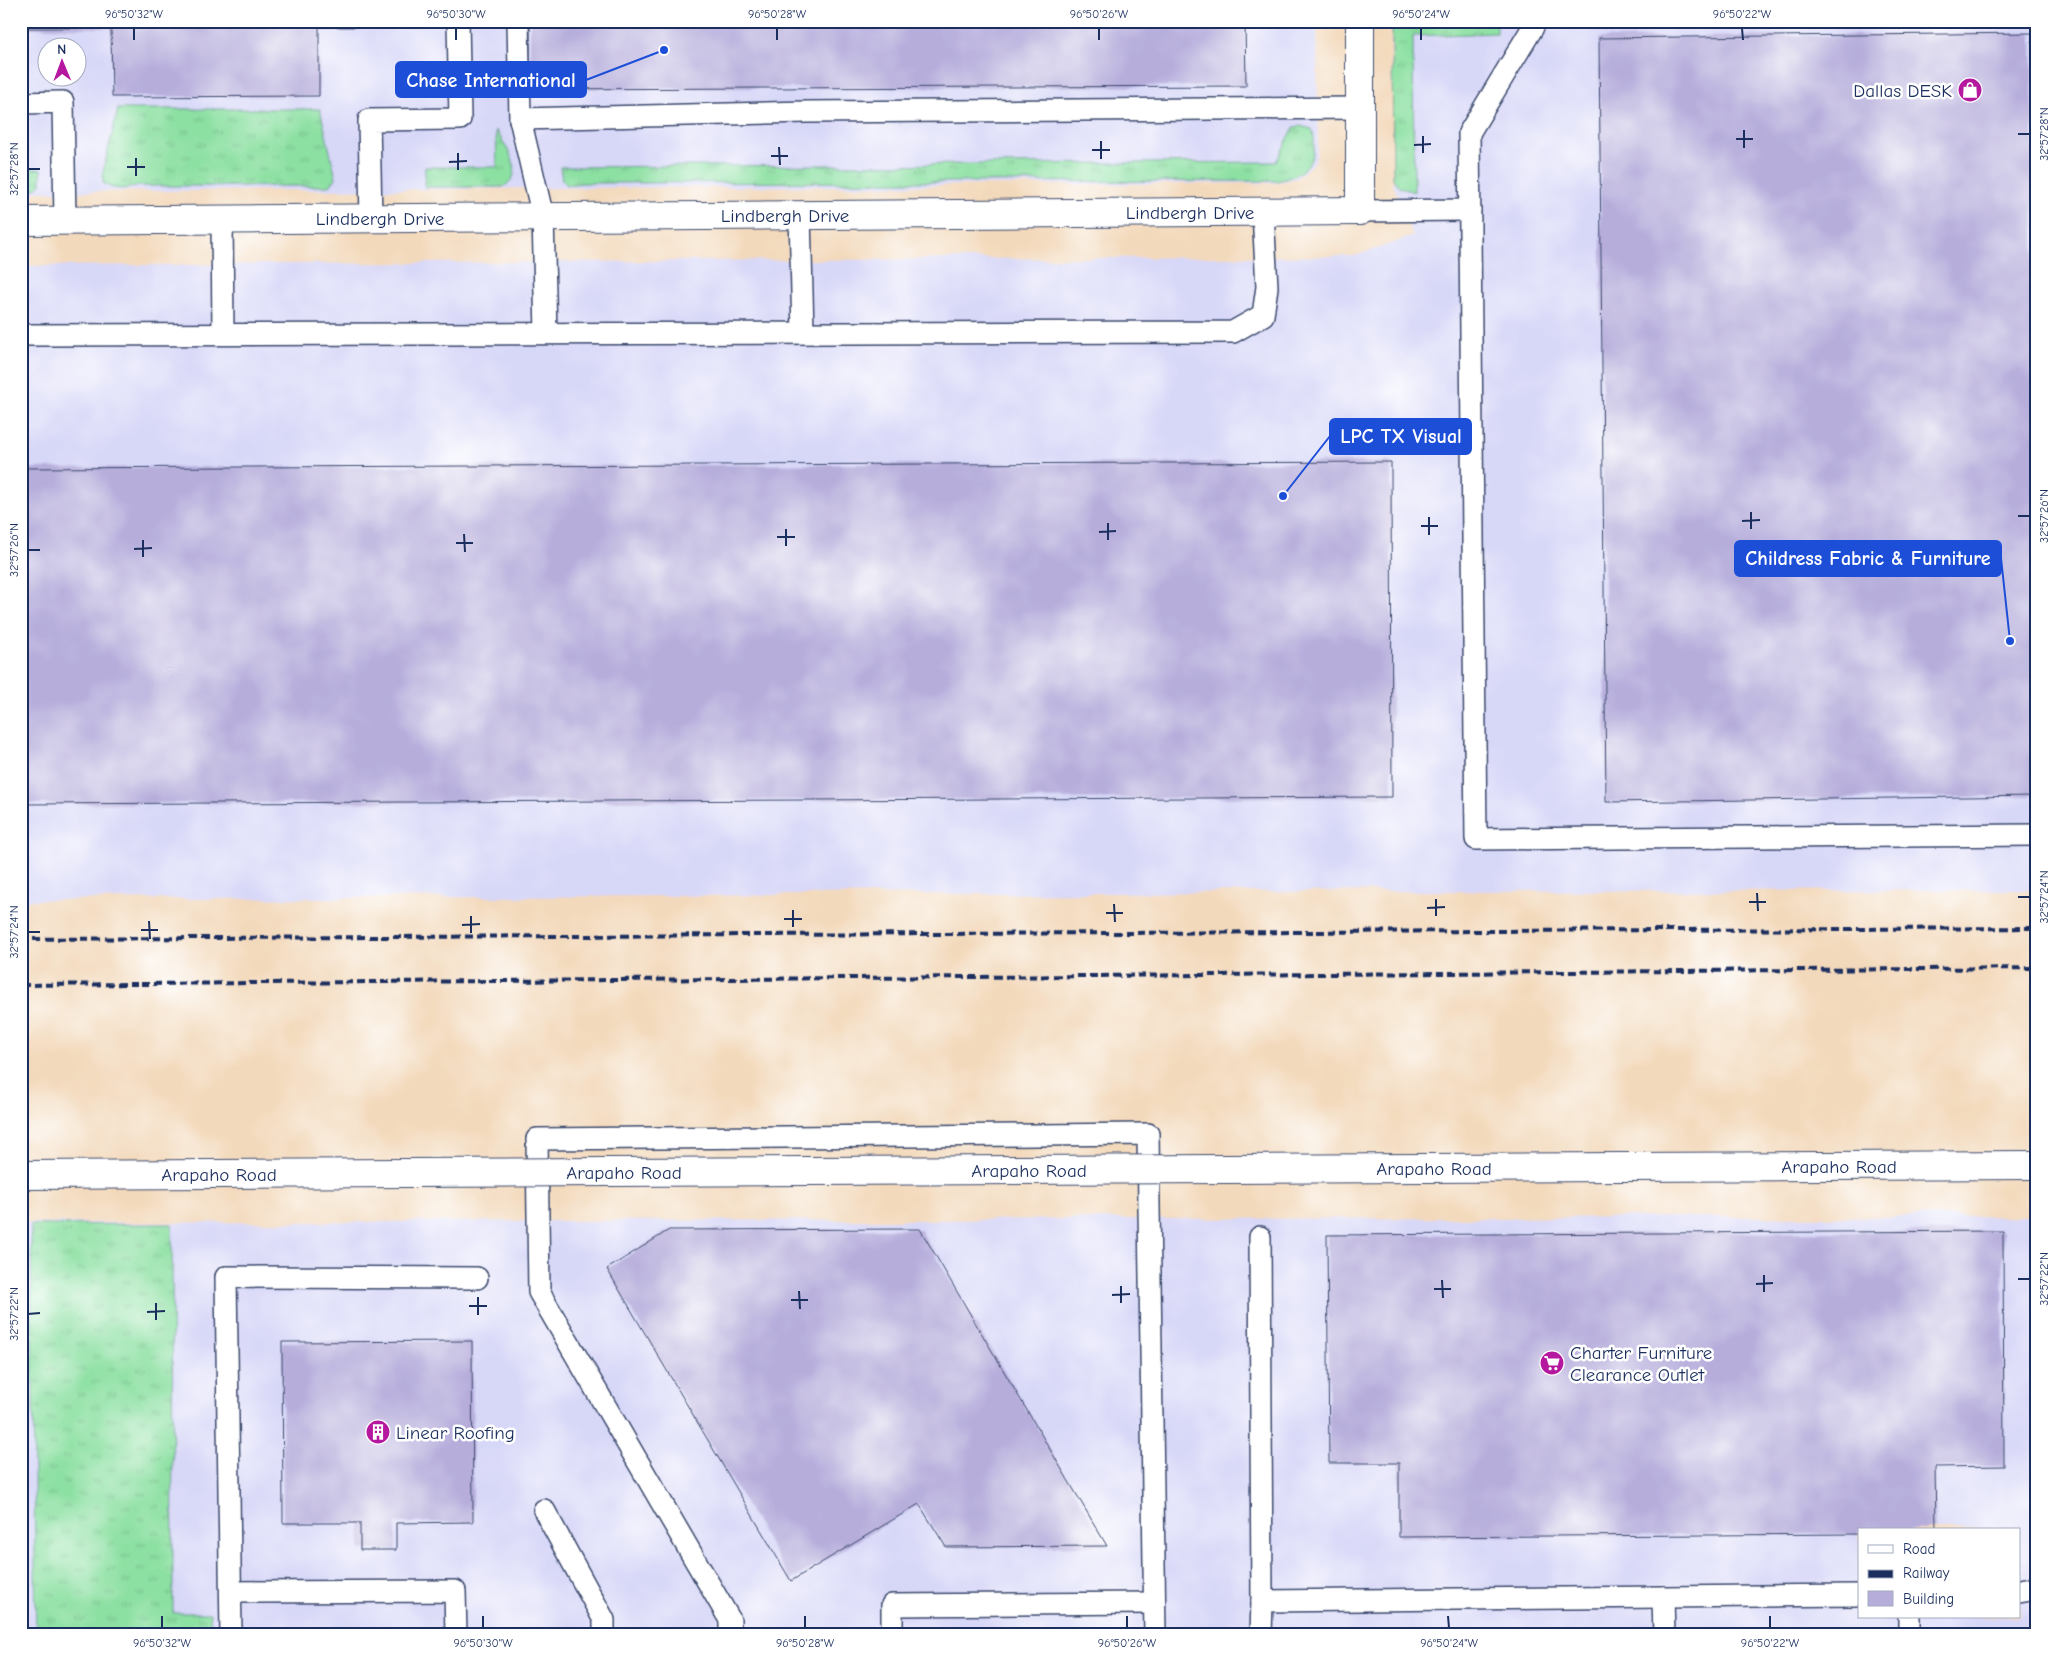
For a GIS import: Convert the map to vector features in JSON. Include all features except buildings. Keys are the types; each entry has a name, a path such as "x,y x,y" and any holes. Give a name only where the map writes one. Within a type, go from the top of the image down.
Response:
{"main road":[{"path":"1360,21 1360,211"},
{"name":"Lindbergh Drive","path":"21,221 1360,211"},
{"name":"Arapaho Road","path":"21,1175 2037,1165"}],"lane":[{"path":"371,218 370,120 460,119 458,21"},
{"path":"518,21 520,119 543,217 546,334"},
{"path":"1533,21 1533,27 1469,133 1476,839 2037,835"},
{"path":"21,103 63,102 66,220"},
{"path":"520,119 806,112 1360,108"},
{"path":"1360,211 1470,210"},
{"path":"21,334 1232,332 1263,316 1267,286 1263,212"},
{"path":"800,215 803,332"},
{"path":"222,219 223,334"},
{"path":"730,1635 730,1620 539,1292 537,1139 1148,1134 1154,1635"},
{"path":"1260,1237 1261,1635"},
{"path":"231,1635 226,1277 477,1278"},
{"path":"544,1510 604,1620 604,1635"},
{"path":"2020,1591 2037,1588"},
{"path":"231,1592 455,1591 456,1635"},
{"path":"1262,1601 1858,1595"},
{"path":"1664,1597 1664,1635"},
{"path":"892,1635 892,1605 1154,1603"},
{"path":"1909,1618 1909,1635"}],"shaded area":[{"path":"21,21 1317,21 1318,146 1315,161 1297,178 1276,183 21,192"},
{"path":"1391,21 2037,21 2037,890 1422,891 21,900 21,266 1355,256 1413,236 1393,184"},
{"path":"2037,1216 2037,1635 21,1635 21,1223"}],"green space":[{"path":"1392,21 1497,21 1497,33 1413,36 1414,192 1399,187 1393,179"},
{"path":"118,109 320,109 336,178 330,186 136,186 123,189 110,187 103,183 103,172"},
{"path":"1300,126 1312,129 1313,131 1314,145 1311,159 1308,165 1297,174 1277,181 583,183 567,185 562,180 560,167 1276,162 1294,127"},
{"path":"496,130 513,160 514,168 514,175 503,187 425,187 425,167 497,167"},
{"path":"21,169 41,169 41,184 36,189 21,189"},
{"path":"172,1224 173,1613 210,1613 211,1635 36,1635 31,1225"}],"railway":[{"path":"21,939 2037,928"},
{"path":"21,985 2037,968"}],"place":[{"name":"Chase International","path":"664,50"},
{"name":"Dallas DESK","path":"1970,90"},
{"name":"LPC TX Visual","path":"1283,496"},
{"name":"Childress Fabric & Furniture","path":"2010,641"},
{"name":"Charter Furniture Clearance Outlet","path":"1552,1363"},
{"name":"Linear Roofing","path":"378,1432"}]}
